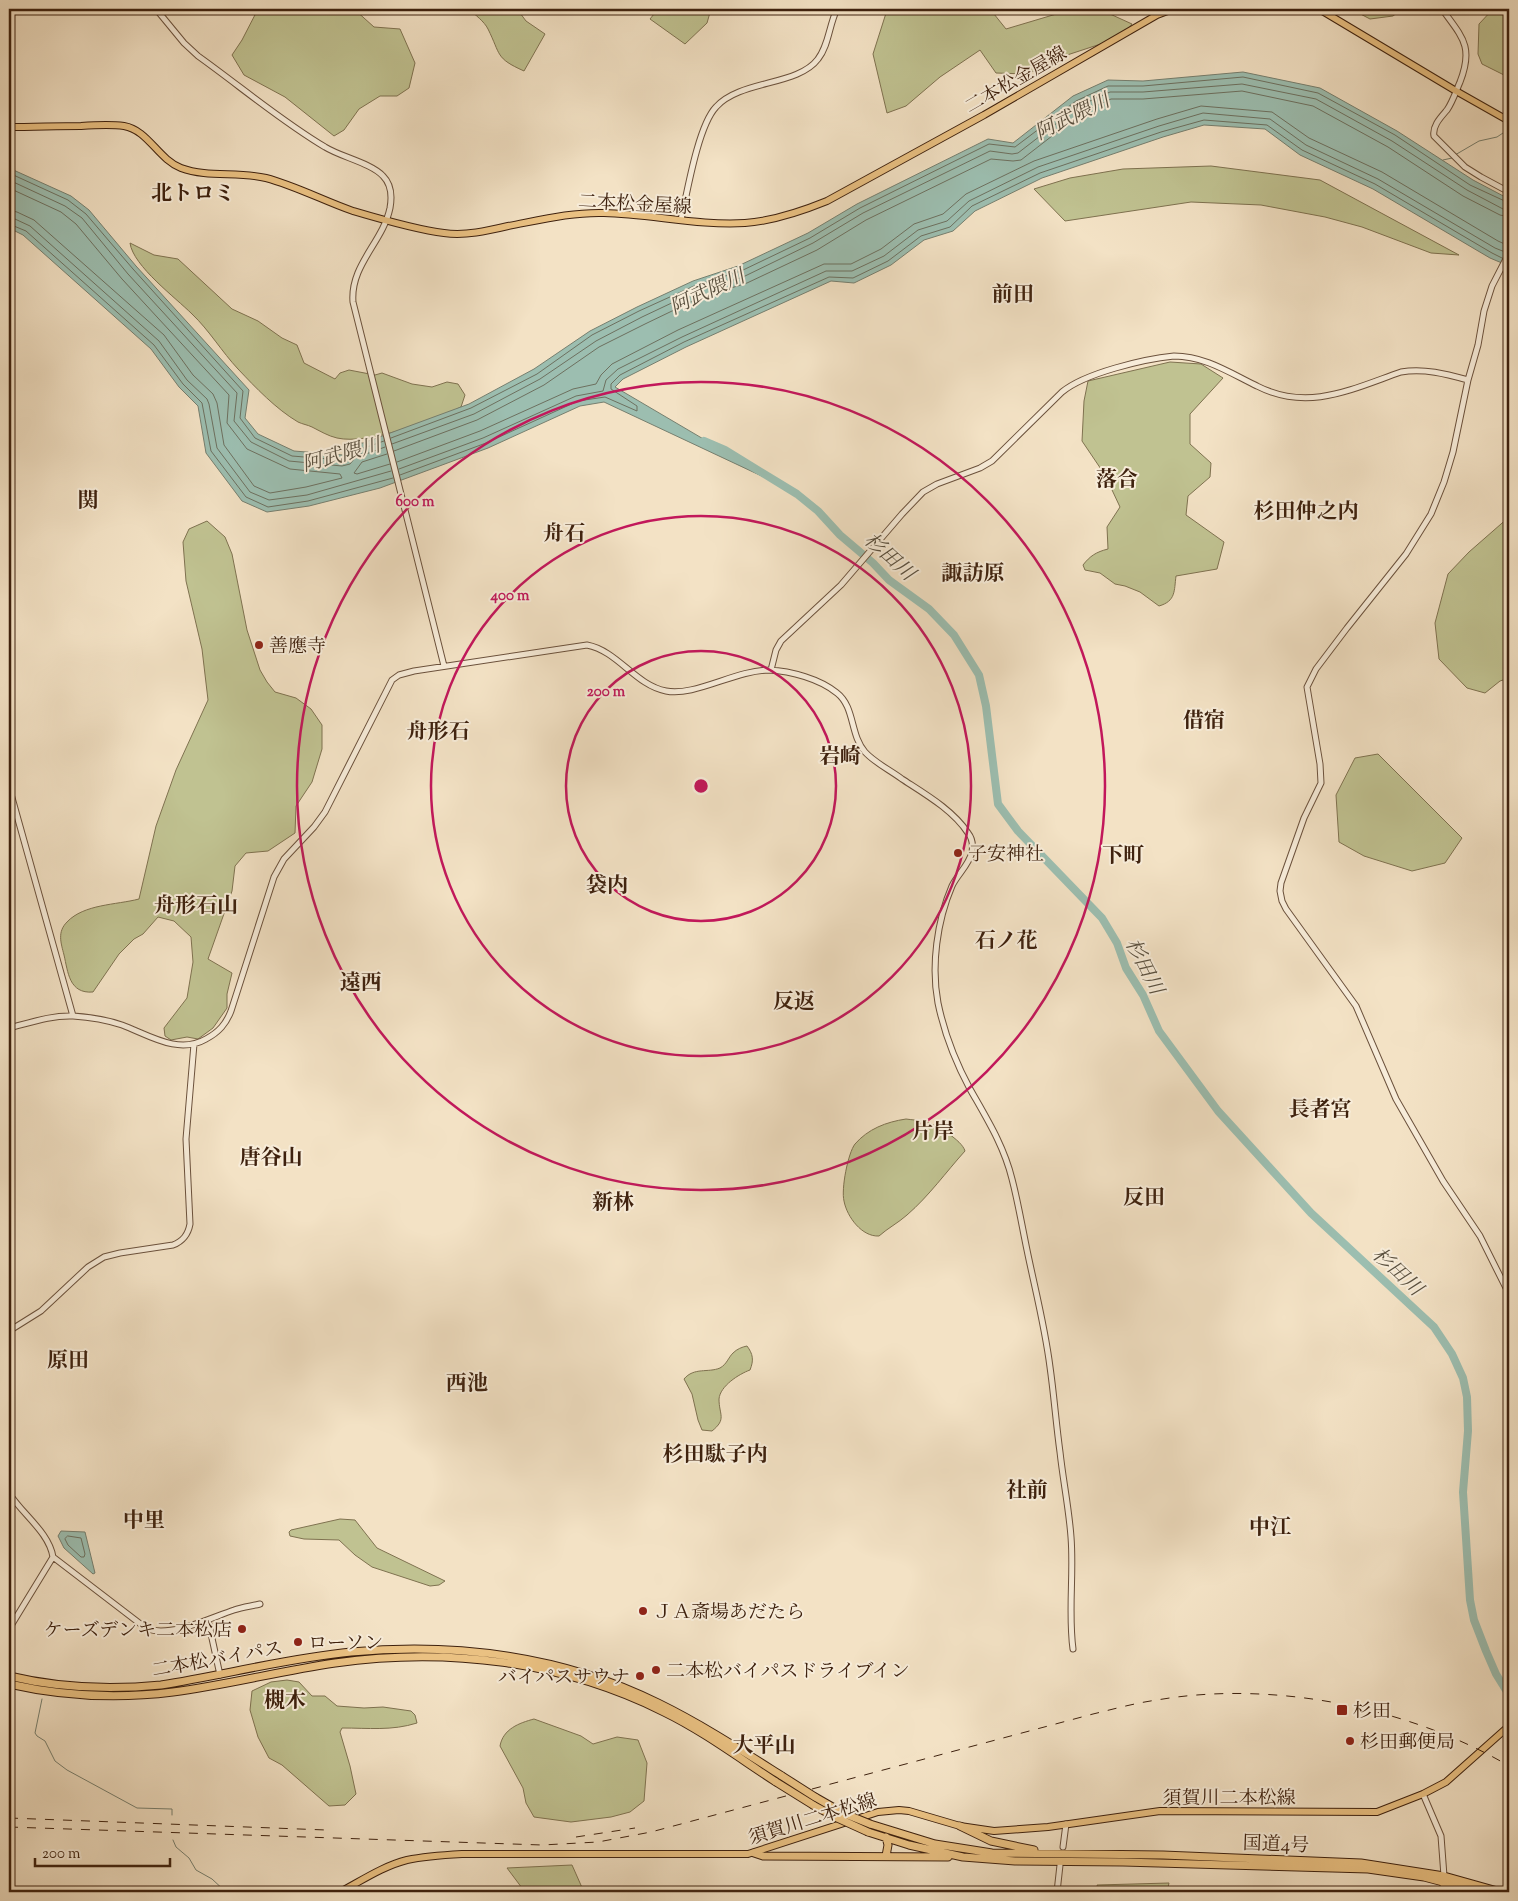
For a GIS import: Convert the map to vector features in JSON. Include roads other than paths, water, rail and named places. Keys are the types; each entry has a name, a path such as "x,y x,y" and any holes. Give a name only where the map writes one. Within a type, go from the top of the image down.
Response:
{"highway":[{"name":"二本松バイパス","path":"9,1676 52,1685 115,1688 161,1685 351,1652 438,1650 502,1654 565,1668 597,1678 656,1702 704,1727 779,1779"},
{"name":"二本松バイパス","path":"9,1684 90,1696 151,1694 195,1689 333,1663 372,1658 434,1657 499,1661 525,1665 570,1676 637,1699 666,1712 779,1779 835,1817 869,1828 886,1830 935,1844 964,1849 992,1853 1047,1853"},
{"name":"二本松バイパス","path":"814,1801 843,1813 886,1838 934,1852 963,1857 1037,1860"},
{"path":"960,1826 991,1841 1047,1853"},
{"path":"886,1830 888,1844 886,1856"},
{"path":"754,1853 763,1856 963,1857"},
{"name":"国道4号","path":"1047,1853 1203,1856 1361,1863 1501,1892"},
{"name":"国道4号","path":"1037,1860 1368,1869 1443,1879 1481,1892"}],"main road":[{"name":"二本松金屋線","path":"9,127 123,126 131,128 146,138 169,162 182,168 196,172 263,177 292,186 354,211 445,234 464,234 580,213 605,213 743,223 764,221 801,212 827,201 976,120 1157,15 1173,9"},
{"path":"1319,9 1509,121"},
{"name":"須賀川二本松線","path":"340,1892 392,1865 431,1856 609,1854 721,1856 754,1853 781,1842 883,1812 899,1810 920,1813 960,1826 994,1831 1048,1827 1167,1810 1377,1812 1423,1794 1453,1777 1509,1726"},
{"path":"1443,1879 1444,1892"}],"street":[{"path":"156,9 184,44 325,147 377,170 390,187 390,208 386,219 357,274 352,290 359,329 444,666"},
{"path":"681,220 704,126 715,107 731,96 794,75 812,66 822,53 836,9"},
{"path":"1442,9 1464,40 1466,64 1452,103 1436,125 1433,134 1465,167 1509,192"},
{"path":"1509,253 1495,281 1484,311 1478,345 1444,482 1428,519 1406,554 1316,669 1306,687 1320,764 1321,783 1292,849 1283,874 1280,891 1286,909 1356,1006 1396,1099 1443,1181 1480,1236 1509,1294"},
{"path":"771,670 776,650 781,642 817,609 916,499 929,487 992,462 1067,388 1081,380 1164,357 1187,356 1203,360 1269,392 1304,399 1329,397 1401,372 1413,370 1439,373 1468,380"},
{"path":"9,1028 58,1017 73,1016 115,1023 173,1045 194,1044 219,1031 226,1022 274,877 284,858 314,827 325,812 392,680 404,673 587,645 603,650 648,684 662,691 686,690 743,673 771,670 812,679 836,692 847,706 857,737 866,753 939,805 966,831 971,839 972,850 970,858 953,884 943,918 937,946 935,983 941,1017 949,1041 969,1086 996,1134 1008,1160 1042,1322 1050,1364 1071,1534 1070,1617 1073,1649"},
{"path":"9,788 73,1016"},
{"path":"9,1331 41,1311 88,1267 104,1257 117,1253 173,1245 185,1238 190,1224 186,1140 194,1044"},
{"path":"9,1493 46,1540 52,1557 147,1629 160,1631 208,1620 235,1609 260,1604"},
{"path":"9,1629 52,1557"},
{"path":"208,1620 220,1675"},
{"path":"1423,1794 1441,1836 1443,1879"},
{"path":"1063,1847 1066,1824"},
{"path":"1057,1892 1060,1866"}],"water":[{"name":"阿武隈川","path":"1243,72 1320,88 1397,131 1473,180 1509,199 1509,266 1490,258 1373,189 1300,155 1265,129 1204,125 1163,137 1042,178 975,211 953,231 924,240 891,265 854,283 831,281 686,347 623,379 615,387 785,487 604,402 580,406 488,448 380,488 309,506 267,512 242,501 206,453 198,406 179,387 151,349 23,235 9,228 9,168 71,196 89,210 136,266 249,390 245,418 258,434 294,451 343,455 352,443 363,443 469,404 534,369 590,331 637,307 693,281 738,266 808,233 857,204 988,139 1013,143 1073,96 1108,80 1143,81"},
{"path":"61,1531 85,1532 95,1573 93,1574 64,1548 58,1536"}],"waterway":[{"path":"1455,155 1479,141 1497,137 1509,129"},
{"path":"1443,160 1452,158"},
{"name":"杉田川","path":"704,441 725,450 797,494 818,511 840,535 873,563 889,580 929,609 954,635 979,675 986,706 998,804 1018,831 1102,918 1117,943 1126,968 1143,995 1159,1031 1218,1111 1311,1213 1434,1327 1452,1354 1463,1378 1467,1397 1468,1431 1463,1492 1470,1600 1474,1620 1486,1651 1496,1674 1509,1695"},
{"path":"42,1699 35,1733 45,1741 55,1761 67,1770 137,1808 172,1809 172,1815"},
{"path":"173,1840 176,1847 189,1858 196,1870 212,1879 226,1892"}],"railway":[{"path":"9,1827 542,1845 598,1842 651,1832 1117,1708 1149,1701 1201,1695 1246,1694 1293,1697 1339,1703 1384,1714 1428,1728 1470,1745 1509,1766"},
{"path":"9,1818 326,1830"},
{"path":"576,1837 635,1828"}],"place":[{"name":"善應寺","path":"259,645"},
{"name":"子安神社","path":"958,853"},
{"name":"ＪＡ斎場あだたら","path":"643,1611"},
{"name":"ケーズデンキ二本松店","path":"242,1629"},
{"name":"ローソン","path":"298,1642"},
{"name":"二本松バイパスドライブイン","path":"656,1670"},
{"name":"バイパスサウナ","path":"640,1676"},
{"name":"杉田","path":"1342,1710"},
{"name":"杉田郵便局","path":"1350,1741"}],"district":[{"name":"北トロミ","path":"193,193"},
{"name":"前田","path":"1013,294"},
{"name":"落合","path":"1117,479"},
{"name":"関","path":"88,500"},
{"name":"杉田仲之内","path":"1306,511"},
{"name":"舟石","path":"564,533"},
{"name":"諏訪原","path":"973,573"},
{"name":"借宿","path":"1204,720"},
{"name":"舟形石","path":"438,731"},
{"name":"岩崎","path":"840,756"},
{"name":"下町","path":"1123,855"},
{"name":"袋内","path":"607,885"},
{"name":"舟形石山","path":"196,905"},
{"name":"石ノ花","path":"1006,940"},
{"name":"遠西","path":"361,982"},
{"name":"反返","path":"794,1001"},
{"name":"長者宮","path":"1320,1109"},
{"name":"片岸","path":"933,1131"},
{"name":"唐谷山","path":"271,1157"},
{"name":"反田","path":"1144,1197"},
{"name":"新林","path":"613,1202"},
{"name":"原田","path":"68,1360"},
{"name":"西池","path":"467,1383"},
{"name":"杉田駄子内","path":"715,1454"},
{"name":"社前","path":"1027,1490"},
{"name":"中里","path":"144,1520"},
{"name":"中江","path":"1270,1527"},
{"name":"槻木","path":"285,1700"},
{"name":"大平山","path":"764,1745"}]}
